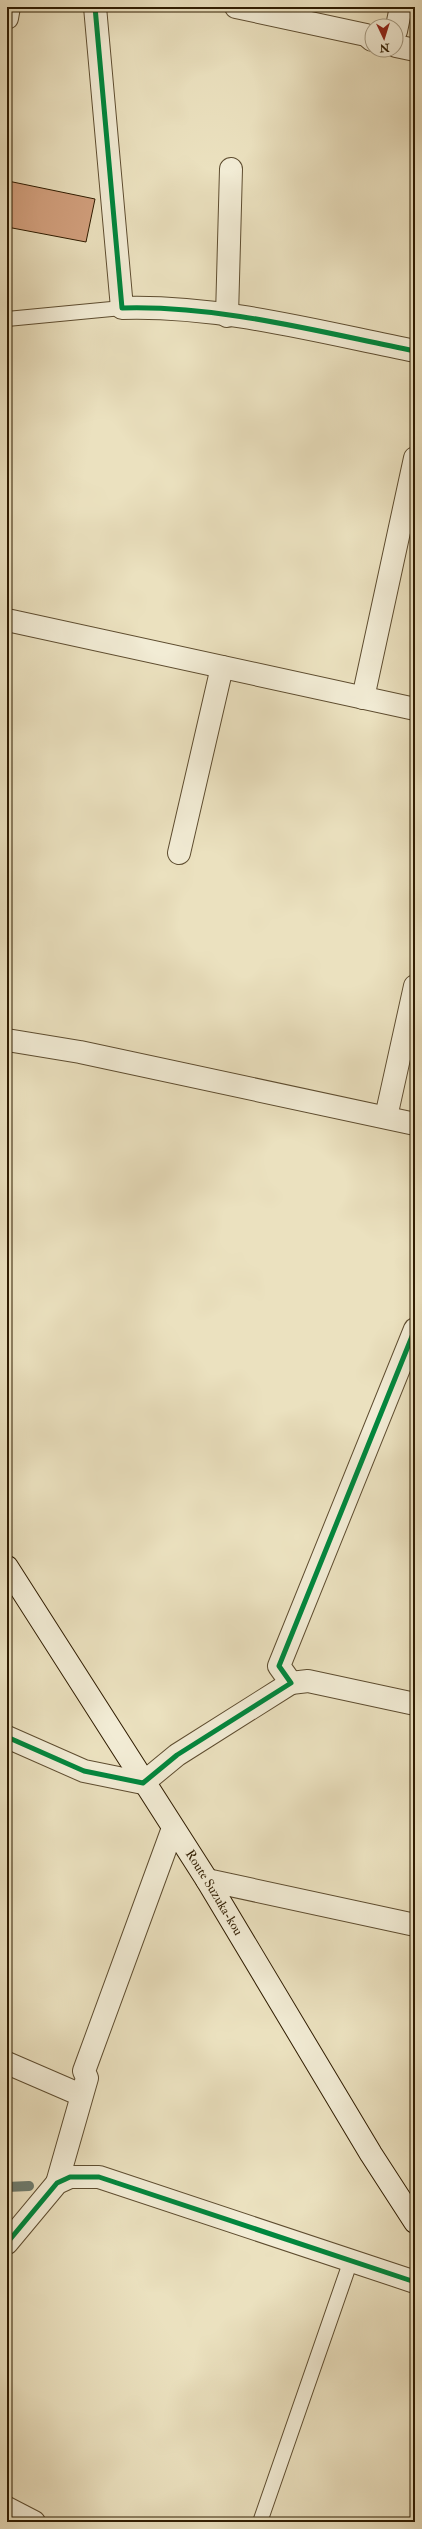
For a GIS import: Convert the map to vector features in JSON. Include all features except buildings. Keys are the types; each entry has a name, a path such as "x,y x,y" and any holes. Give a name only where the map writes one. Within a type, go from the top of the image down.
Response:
{"street":[{"path":"7,18 9,7"},
{"path":"95,7 122,308 152,307 227,316 415,350"},
{"path":"236,7 364,35"},
{"path":"399,18 401,7"},
{"path":"404,48 415,50"},
{"path":"227,316 231,169"},
{"path":"363,698 415,458"},
{"path":"7,620 415,709"},
{"path":"179,853 222,667"},
{"path":"386,1117 415,986"},
{"path":"7,1040 80,1052 220,1084 415,1124"},
{"path":"291,1683 279,1666 415,1329"},
{"name":"Route Suzuka-kou","path":"7,1566 143,1783 207,1880 371,2154 415,2222"},
{"path":"7,1737 84,1771 143,1783 177,1755 291,1683 308,1681 415,1704"},
{"path":"7,2243 57,2183 87,2078 84,2071 173,1828"},
{"path":"207,1880 415,1925"},
{"path":"7,2063 81,2095"},
{"path":"57,2183 70,2177 99,2177 118,2181 415,2282"},
{"path":"7,2508 34,2522"}],"lane":[{"path":"7,320 122,308"},
{"path":"260,2522 351,2260"}],"waterway":[{"path":"7,2187 29,2186"}],"cycle path":[{"path":"95,7 122,308 159,308 232,315 306,328 415,351"},
{"path":"7,1737 84,1771 143,1783 177,1755 291,1683 279,1666 415,1329"},
{"path":"7,2243 57,2183 70,2177 99,2177 415,2282"}]}
